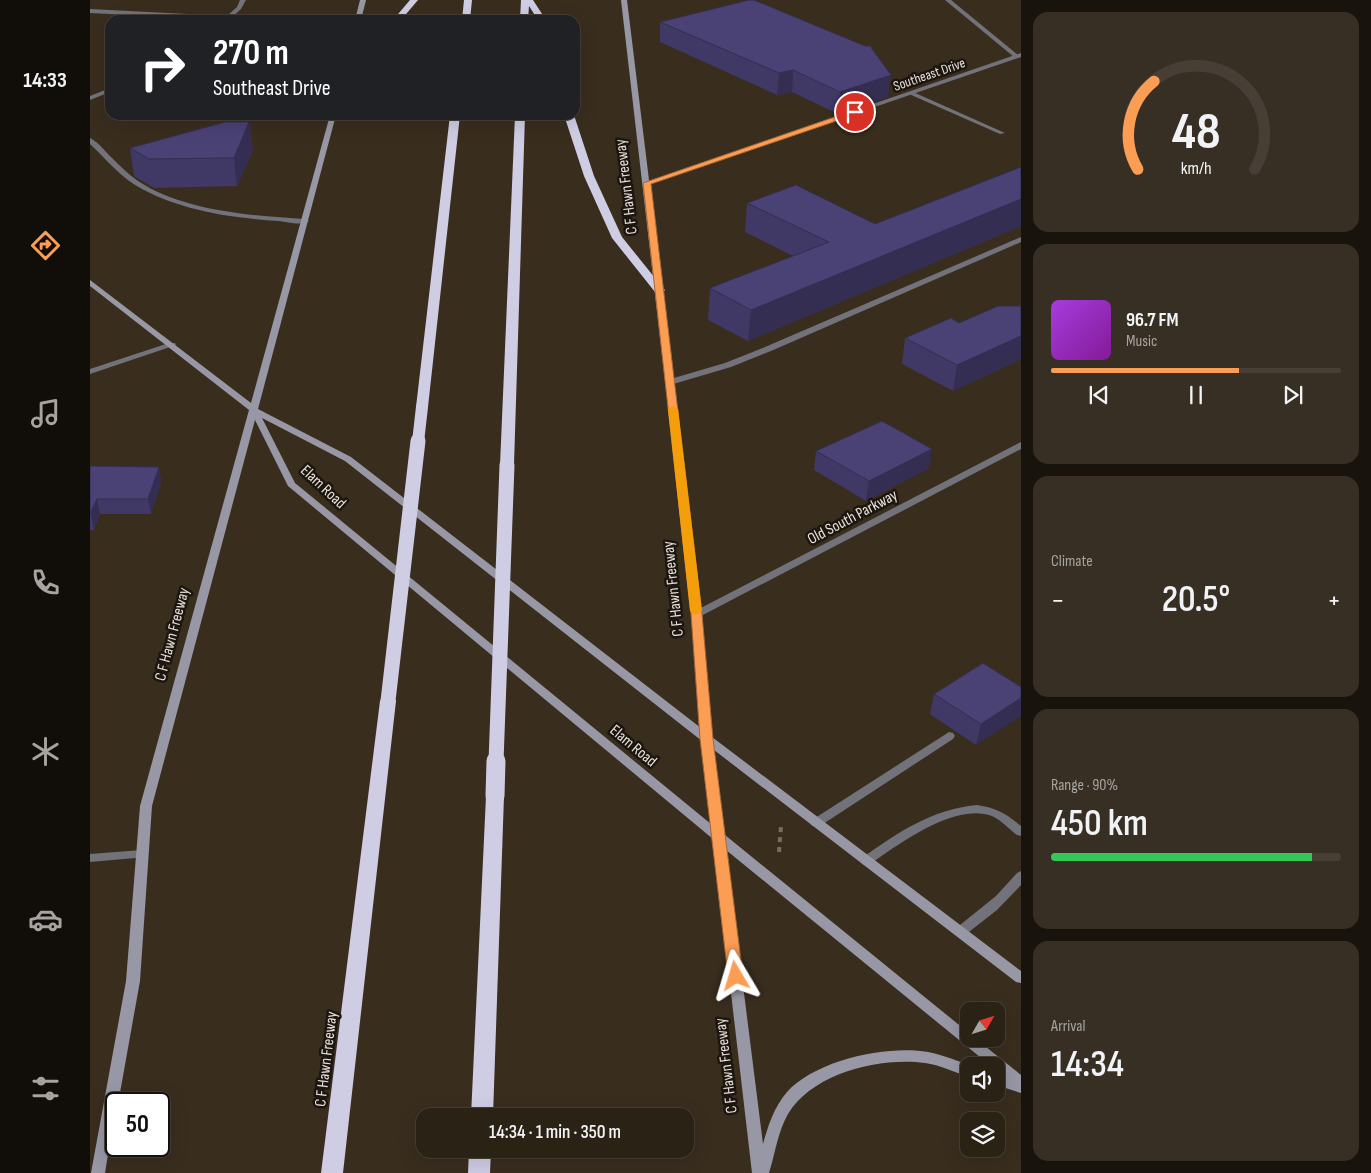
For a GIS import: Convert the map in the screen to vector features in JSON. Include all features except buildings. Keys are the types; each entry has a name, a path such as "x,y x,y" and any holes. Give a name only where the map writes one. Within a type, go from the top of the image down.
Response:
{"highway":[{"path":"401,15 414,0"},
{"path":"466,15 468,0"},
{"path":"524,15 525,0"},
{"path":"529,0 539,15"},
{"name":"C F Hawn Freeway","path":"332,1173 454,120"},
{"path":"482,1108 520,120"},
{"path":"571,120 589,176 617,238 659,290"},
{"path":"479,1173 480,1158"}],"main road":[{"path":"359,15 363,0"},
{"name":"C F Hawn Freeway","path":"624,0 697,614 707,739 760,1173"},
{"name":"C F Hawn Freeway","path":"98,1173 133,982 146,806 332,120"},
{"name":"Elam Road","path":"90,282 254,410 348,459 707,739 1021,978"},
{"name":"Elam Road","path":"254,410 291,484 1021,1085"},
{"path":"760,1173 782,1111 798,1089 840,1067 875,1058 922,1057 960,1068"},
{"path":"1005,1081 1021,1085"}],"street":[{"path":"231,15 239,8 243,0"},
{"path":"948,0 1018,56"},
{"path":"90,11 158,15"},
{"name":"Southeast Drive","path":"647,183 1018,56"},
{"path":"90,98 105,92"},
{"path":"912,93 1002,133"},
{"path":"90,140 130,178 144,188 178,201 253,218 305,221"},
{"path":"670,382 728,365 768,349 1021,239"},
{"path":"90,372 172,345"},
{"name":"Old South Parkway","path":"697,614 1021,445"},
{"path":"816,823 949,736"},
{"path":"866,860 916,828 956,811 974,808 994,812 1021,832"},
{"path":"90,858 142,854"},
{"path":"960,932 996,904 1021,876"}],"path":[{"path":"778,852 781,826"}],"slow traffic":[{"path":"673,409 696,611"}],"route":[{"path":"736,976 707,739 697,614 647,183 855,112"}]}
